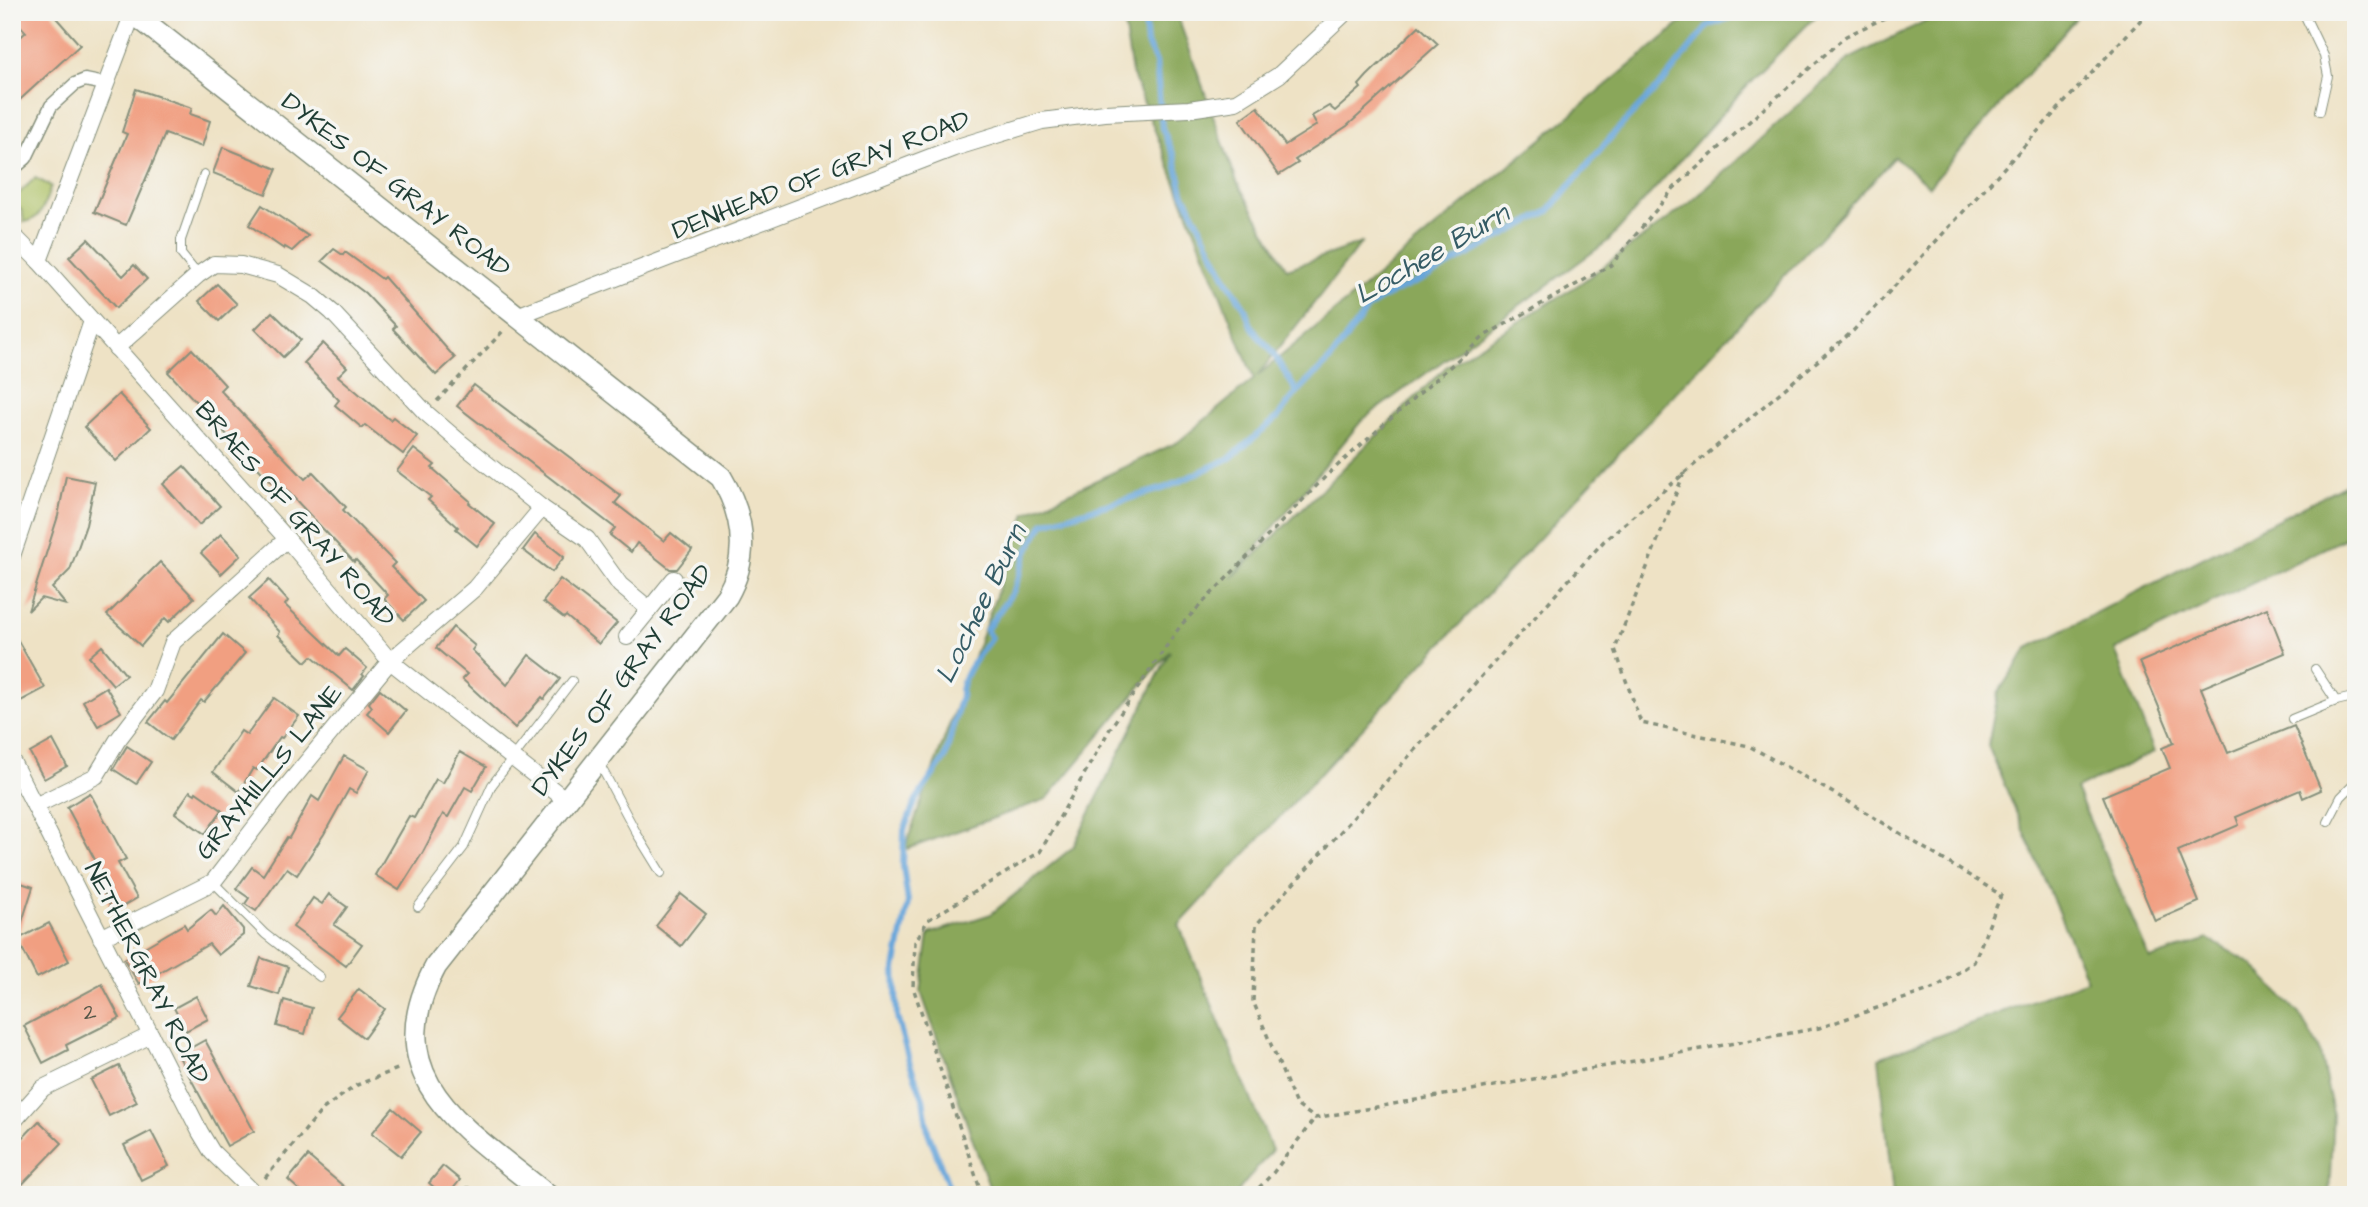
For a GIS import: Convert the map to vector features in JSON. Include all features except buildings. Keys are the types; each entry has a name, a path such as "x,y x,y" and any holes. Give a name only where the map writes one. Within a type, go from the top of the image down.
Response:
{"street":[{"name":"DENHEAD OF GRAY ROAD","path":"517,316 954,148 1042,121 1105,113 1178,110 1236,102 1279,75 1346,12"},
{"path":"39,261 133,13"},
{"name":"DYKES OF GRAY ROAD","path":"133,13 721,477 734,500 743,547 736,580 727,596 436,966 426,984 418,1009 415,1034 419,1062 425,1078 444,1109 547,1195"},
{"path":"12,170 26,158 51,106 75,84 85,80 105,84"},
{"name":"BRAES OF GRAY ROAD","path":"12,234 287,539 390,661 566,800"},
{"path":"116,348 214,264 241,265 278,275 313,296 332,312 426,413 542,508 587,539 620,585 649,610"},
{"path":"12,556 92,321"},
{"name":"GRAYHILLS LANE","path":"101,938 213,882 282,792 390,661 475,588 542,508"},
{"path":"35,806 96,776 117,741 155,691 173,642 287,539"},
{"path":"627,637 674,579"},
{"name":"NETHERGRAY ROAD","path":"12,761 212,1153 255,1194"},
{"path":"12,1123 43,1088 151,1035"}],"lane":[{"path":"2303,12 2324,56 2328,76 2320,111"},
{"path":"198,275 181,254 181,240 204,174"},
{"path":"2315,669 2336,701"},
{"path":"418,907 464,847 492,785 572,681"},
{"path":"2292,719 2336,701 2353,697 2356,699"},
{"path":"598,761 637,834 662,873"},
{"path":"2328,822 2341,797 2356,782"},
{"path":"213,882 265,934 320,977"}],"path":[{"path":"982,1195 913,987 915,942 928,920 1040,852 1111,727 1181,625 1328,474 1486,335 1611,265 1674,188 1846,36 1897,12"},
{"path":"1315,1118 1296,1105 1253,1002 1256,925 1604,541 1853,331 2148,12"},
{"path":"426,413 517,316"},
{"path":"1252,1195 1273,1173 1315,1118 1819,1028 1935,988 1974,962 2001,895 1844,799 1749,746 1641,723 1615,649 1684,473"},
{"path":"255,1194 324,1109 357,1085 419,1062"}],"green space":[{"path":"1122,12 1176,12 1237,182 1287,269 1361,243 1257,376 1694,12 1820,12 1751,81 1608,241 1362,420 1232,578 1447,366 1578,285 1690,203 1849,59 1943,12 2071,12 2077,17 1929,186 1895,157 1179,925 1272,1150 1235,1195 992,1195 921,992 929,934 991,914 1073,847 1170,651 1047,799 904,850 1026,513 1178,442 1254,379 1132,73"},
{"path":"35,178 51,186 39,214 24,222 22,211 12,200"},
{"path":"2356,479 2356,533 2115,650 2154,752 2076,789 2150,959 2208,939 2252,964 2299,1014 2319,1048 2333,1113 2329,1195 1893,1195 1879,1058 2087,980 1988,746 1998,693 2028,648"}],"waterway":[{"path":"1144,12 1147,44 1156,62 1162,128 1175,158 1183,192 1228,282 1245,308 1250,323 1269,347 1297,392"},
{"name":"Lochee Burn","path":"952,1195 928,1132 923,1098 897,1017 895,969 908,902 903,866 904,830 916,800 945,758 964,680 991,638 986,630 1014,590 1027,552 1044,523 1165,488 1230,458 1277,418 1297,392 1330,360 1367,309 1380,299 1423,279 1549,211 1616,131 1664,81 1708,26 1746,12"}]}
